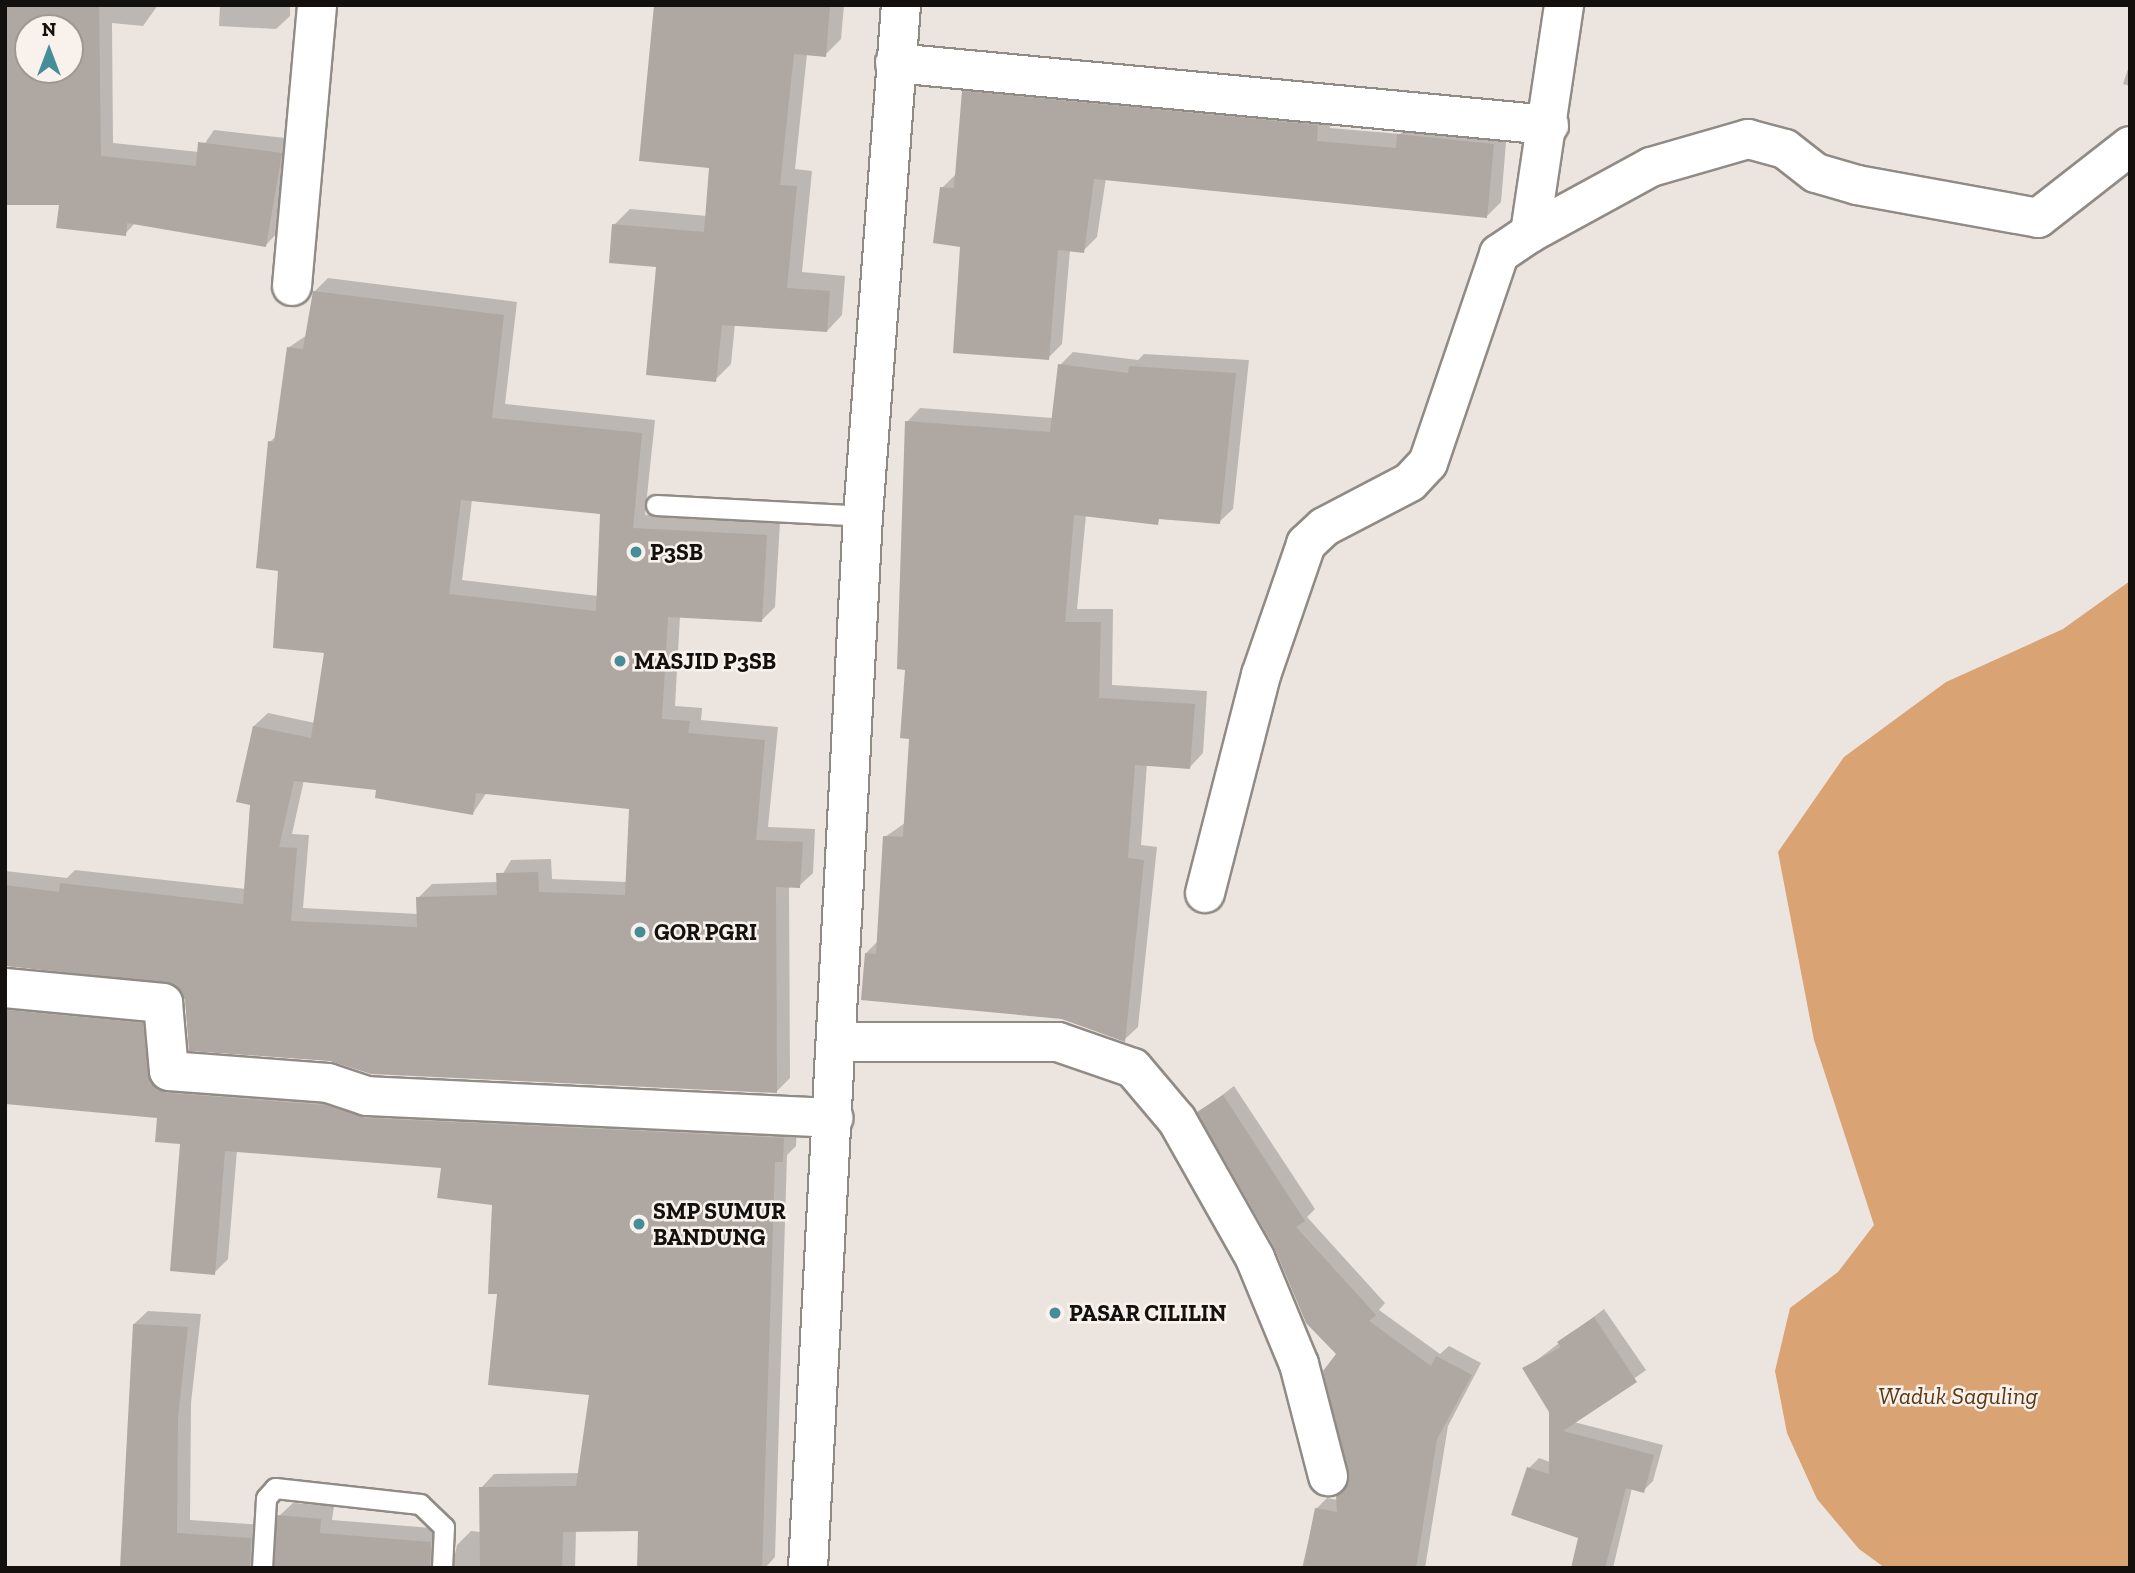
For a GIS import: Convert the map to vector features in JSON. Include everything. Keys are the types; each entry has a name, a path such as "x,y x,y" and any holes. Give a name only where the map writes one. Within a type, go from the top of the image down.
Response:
{"street":[{"path":"292,286 317,5"},
{"path":"808,1568 838,1042 863,516 901,5"},
{"path":"1530,233 1549,125 1564,5"},
{"path":"895,63 1549,125"},
{"path":"1205,893 1261,675 1306,544 1324,527 1410,482 1428,463 1499,254 1530,233 1651,167 1748,139 1785,149 1816,173 1857,185 2038,218 2130,146"},
{"path":"5,988 163,1003 170,1071 328,1083 367,1096 833,1118"},
{"path":"838,1042 1058,1042 1133,1068 1177,1120 1255,1258 1298,1364 1328,1476"}],"lane":[{"path":"656,505 863,516"},
{"path":"262,1568 266,1498 275,1488 420,1504 444,1527 442,1568"}],"water":[{"name":"Waduk Saguling","path":"2130,581 2130,1568 1885,1568 1859,1549 1817,1499 1787,1433 1775,1371 1790,1308 1838,1272 1874,1225 1814,1040 1778,852 1844,757 1946,682 2063,629"}],"building":[{"path":"5,5 99,5 101,156 196,166 198,142 282,153 266,247 127,223 126,236 56,228 59,205 5,205"},
{"path":"654,5 830,5 826,57 794,54 780,185 797,186 787,288 830,291 827,332 722,325 716,382 646,375 656,267 609,263 612,224 704,232 709,168 639,161"},
{"path":"962,91 1318,125 1317,141 1396,148 1397,134 1494,144 1487,218 1094,179 1084,253 1058,250 1049,360 953,353 960,247 933,243 940,187 954,188"},
{"path":"313,291 504,315 492,418 642,433 633,528 767,535 762,622 668,617 662,719 690,721 688,733 765,740 756,840 803,842 800,888 776,887 777,1093 371,1074 330,1061 189,1051 185,1000 174,984 5,966 5,885 59,892 60,883 243,904 250,805 236,802 253,726 311,738 324,653 273,648 278,571 256,568 268,441 274,442 287,347 303,349","holes":["461,500 600,514 596,611 449,594","294,781 376,790 375,798 473,815 476,793 629,809 625,895 539,892 538,872 496,873 497,895 416,897 417,927 291,921 297,848 279,847"]},
{"path":"1058,364 1128,373 1129,366 1236,373 1220,524 1159,519 1158,525 1074,515 1065,622 1101,622 1099,698 1195,704 1190,769 1135,765 1128,858 1144,860 1125,1042 1062,1019 861,1000 865,953 876,954 883,836 903,837 909,739 900,738 905,670 897,669 905,421 1050,432"},
{"path":"5,1010 143,1023 150,1082 167,1093 324,1105 366,1118 784,1138 783,1162 775,1162 762,1568 637,1568 638,1531 563,1532 562,1568 480,1568 479,1487 576,1486 589,1395 488,1385 497,1294 488,1294 492,1205 437,1198 441,1168 225,1151 215,1275 170,1271 180,1144 155,1142 157,1118 5,1104"},
{"path":"1223,1095 1305,1221 1296,1227 1376,1315 1369,1321 1431,1366 1436,1356 1472,1375 1437,1439 1416,1568 1303,1568 1315,1508 1337,1512 1336,1496 1349,1481 1323,1371 1336,1354 1306,1323 1274,1247 1197,1112"},
{"path":"1594,1317 1637,1382 1563,1431 1654,1455 1644,1493 1626,1488 1605,1568 1571,1568 1578,1538 1511,1515 1527,1467 1549,1474 1549,1412 1522,1368 1561,1347 1557,1342"},
{"path":"133,1324 188,1327 178,1417 177,1533 251,1538 250,1568 120,1568"},
{"path":"277,1515 321,1519 320,1533 431,1542 430,1568 274,1568"}],"place":[{"name":"P3SB","path":"636,552"},
{"name":"MASJID P3SB","path":"620,661"},
{"name":"GOR PGRI","path":"640,932"},
{"name":"SMP SUMUR BANDUNG","path":"639,1224"},
{"name":"PASAR CILILIN","path":"1055,1313"}]}
